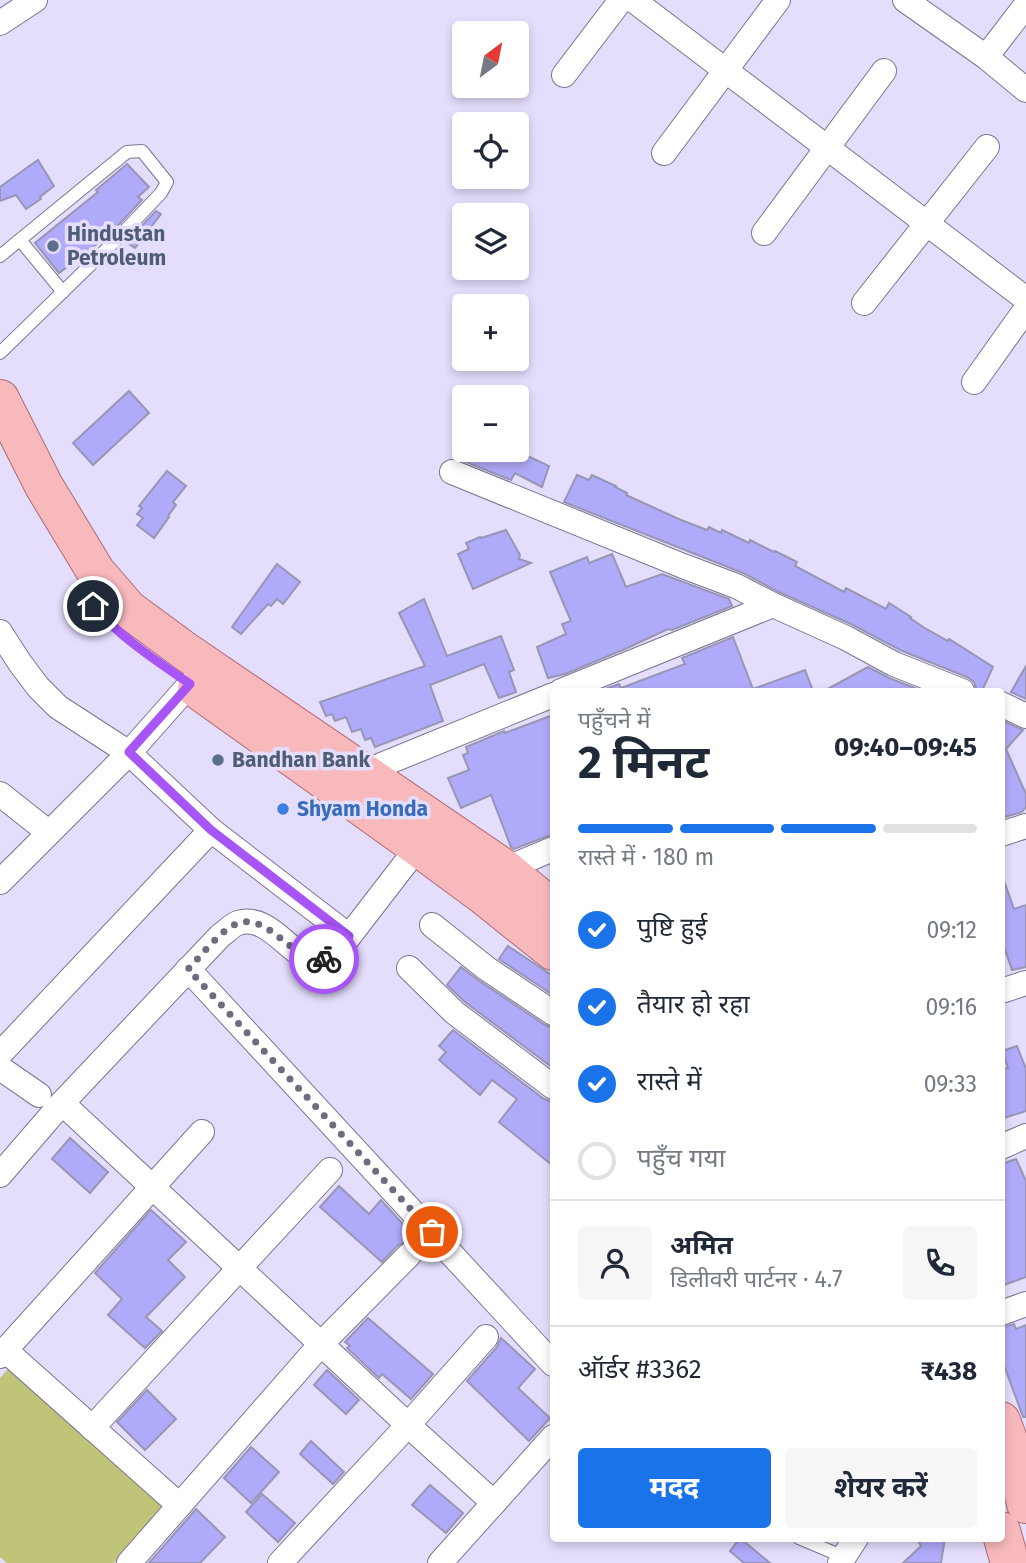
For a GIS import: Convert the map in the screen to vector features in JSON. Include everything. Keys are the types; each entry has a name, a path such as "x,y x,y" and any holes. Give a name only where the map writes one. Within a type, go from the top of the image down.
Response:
{"main road":[{"path":"0,399 44,486 96,572 128,609 185,651 505,869 550,906"},
{"path":"0,458 28,512 77,587 109,624 152,658 418,847 550,949"},
{"path":"1005,1433 1026,1504"},
{"path":"1004,1542 1010,1563"}],"street":[{"path":"0,23 35,0"},
{"path":"564,75 621,0"},
{"path":"633,0 1026,299"},
{"path":"664,153 778,0"},
{"path":"905,0 1026,90"},
{"path":"985,57 1026,5"},
{"path":"764,233 884,71"},
{"path":"864,303 987,147"},
{"path":"974,382 1026,309"},
{"path":"452,472 726,582 846,638 894,664 922,685 942,688"},
{"path":"569,688 774,606"},
{"path":"0,632 38,687 58,707 129,752 211,830 349,936"},
{"path":"0,882 129,752 190,684"},
{"path":"364,772 550,696"},
{"path":"1005,706 1026,716"},
{"path":"0,794 48,832"},
{"path":"1005,833 1026,826"},
{"path":"0,1054 211,830"},
{"path":"0,1175 50,1099 220,936 236,924 250,922 270,930 303,956 316,960 326,958 337,952 418,847"},
{"path":"505,869 550,850"},
{"path":"432,925 486,968 550,1011"},
{"path":"409,968 455,1013 550,1085"},
{"path":"188,969 550,1361"},
{"path":"1005,990 1026,984"},
{"path":"0,1068 50,1099 152,1187 494,1503"},
{"path":"179,1505 2,1353 202,1132"},
{"path":"1005,1145 1026,1136"},
{"path":"92,1428 330,1170"},
{"path":"129,1563 321,1344 409,1255"},
{"path":"1005,1312 1026,1304"},
{"path":"280,1563 486,1337"},
{"path":"439,1563 550,1440"}],"lane":[{"path":"0,256 127,152 142,151 167,182 161,193 125,231 0,352"},
{"path":"20,240 63,292"},
{"path":"812,1542 847,1553"}],"green space":[{"path":"8,1369 164,1508 114,1563 7,1563 0,1557 0,1378"}],"building":[{"path":"38,160 54,186 26,209 16,195 0,201 0,187"},
{"path":"127,164 149,187 138,197 142,200 111,233 59,273 35,243 98,192 96,190"},
{"path":"156,211 161,214 135,248 126,242"},
{"path":"129,391 149,413 93,465 73,443"},
{"path":"529,457 549,466 542,487 515,473 511,480 466,462 529,462"},
{"path":"167,471 186,486 173,502 176,505 154,538 137,525 143,518 137,514 142,508 139,506"},
{"path":"577,475 589,480 592,475 616,486 627,493 626,495 681,520 707,530 709,527 721,533 722,530 749,543 750,540 775,551 797,562 795,566 844,592 846,588 886,609 889,603 923,627 948,641 949,639 993,667 983,688 976,688 974,682 967,677 900,650 743,573 564,502"},
{"path":"506,530 520,555 519,559 531,563 473,589 458,554 469,549 466,543"},
{"path":"612,554 626,587 662,574 729,599 732,606 672,630 668,629 565,674 548,678 537,647 566,634 562,624 571,621 550,572 587,557 589,563"},
{"path":"277,564 300,582 283,604 277,599 271,606 268,604 241,634 232,627"},
{"path":"424,599 447,656 501,636 514,670 509,672 516,692 499,698 484,664 430,685 443,721 375,747 371,738 365,740 361,729 352,732 346,717 335,721 332,714 326,716 320,702 425,666 399,613"},
{"path":"733,637 753,688 621,688 685,664 682,658"},
{"path":"1026,666 1026,699 1011,692"},
{"path":"868,667 914,688 830,688"},
{"path":"805,670 812,688 756,688"},
{"path":"550,716 550,835 514,849 491,795 461,808 448,778 469,770 463,755 468,753 466,747 504,731 505,733"},
{"path":"1005,722 1023,730 1006,749 1026,794 1026,807 1022,812 1005,817"},
{"path":"1005,884 1014,909 1026,905 1026,967 1012,970 1005,950"},
{"path":"508,946 550,974 550,993 499,959"},
{"path":"461,967 550,1027 550,1066 465,1002 447,985"},
{"path":"453,1030 550,1101 550,1164 499,1122 517,1099 492,1080 480,1095 439,1060 446,1052 439,1046"},
{"path":"1017,1046 1026,1069 1026,1111 1005,1118 1005,1069 1008,1068 1005,1050"},
{"path":"70,1138 108,1172 90,1193 52,1159"},
{"path":"1016,1159 1026,1181 1026,1277 1005,1285 1005,1163"},
{"path":"339,1186 369,1214 381,1200 413,1235 408,1241 398,1245 382,1262 320,1207"},
{"path":"151,1210 186,1242 168,1260 185,1277 146,1317 162,1331 145,1348 108,1315 122,1299 95,1273"},
{"path":"368,1318 433,1374 411,1399 382,1374 379,1378 347,1348 350,1346 345,1342"},
{"path":"1014,1324 1016,1329 1026,1325 1026,1417 1023,1417 1005,1368 1005,1327"},
{"path":"501,1338 535,1369 518,1388 550,1418 529,1441 467,1381 497,1347"},
{"path":"327,1370 359,1400 346,1414 314,1385"},
{"path":"147,1390 176,1419 145,1450 117,1422"},
{"path":"311,1441 344,1472 333,1484 300,1454"},
{"path":"251,1447 279,1472 251,1503 224,1478"},
{"path":"430,1485 463,1513 446,1533 412,1505"},
{"path":"262,1494 295,1523 278,1542 246,1512"},
{"path":"196,1509 225,1537 200,1563 149,1563"},
{"path":"737,1542 745,1542 770,1563 744,1563 730,1551"},
{"path":"919,1542 944,1542 941,1563 903,1563 921,1546"}],"way so far":[{"path":"324,959 316,960 303,956 270,930 250,922 236,924 220,936 188,969 432,1232"}],"place":[{"name":"Hindustan Petroleum","path":"53,246"},
{"name":"Bandhan Bank","path":"218,760"},
{"name":"Shyam Honda","path":"283,809"}],"route":[{"path":"93,606 109,624 190,684 129,752 211,830 349,936 337,952 324,959"}]}
